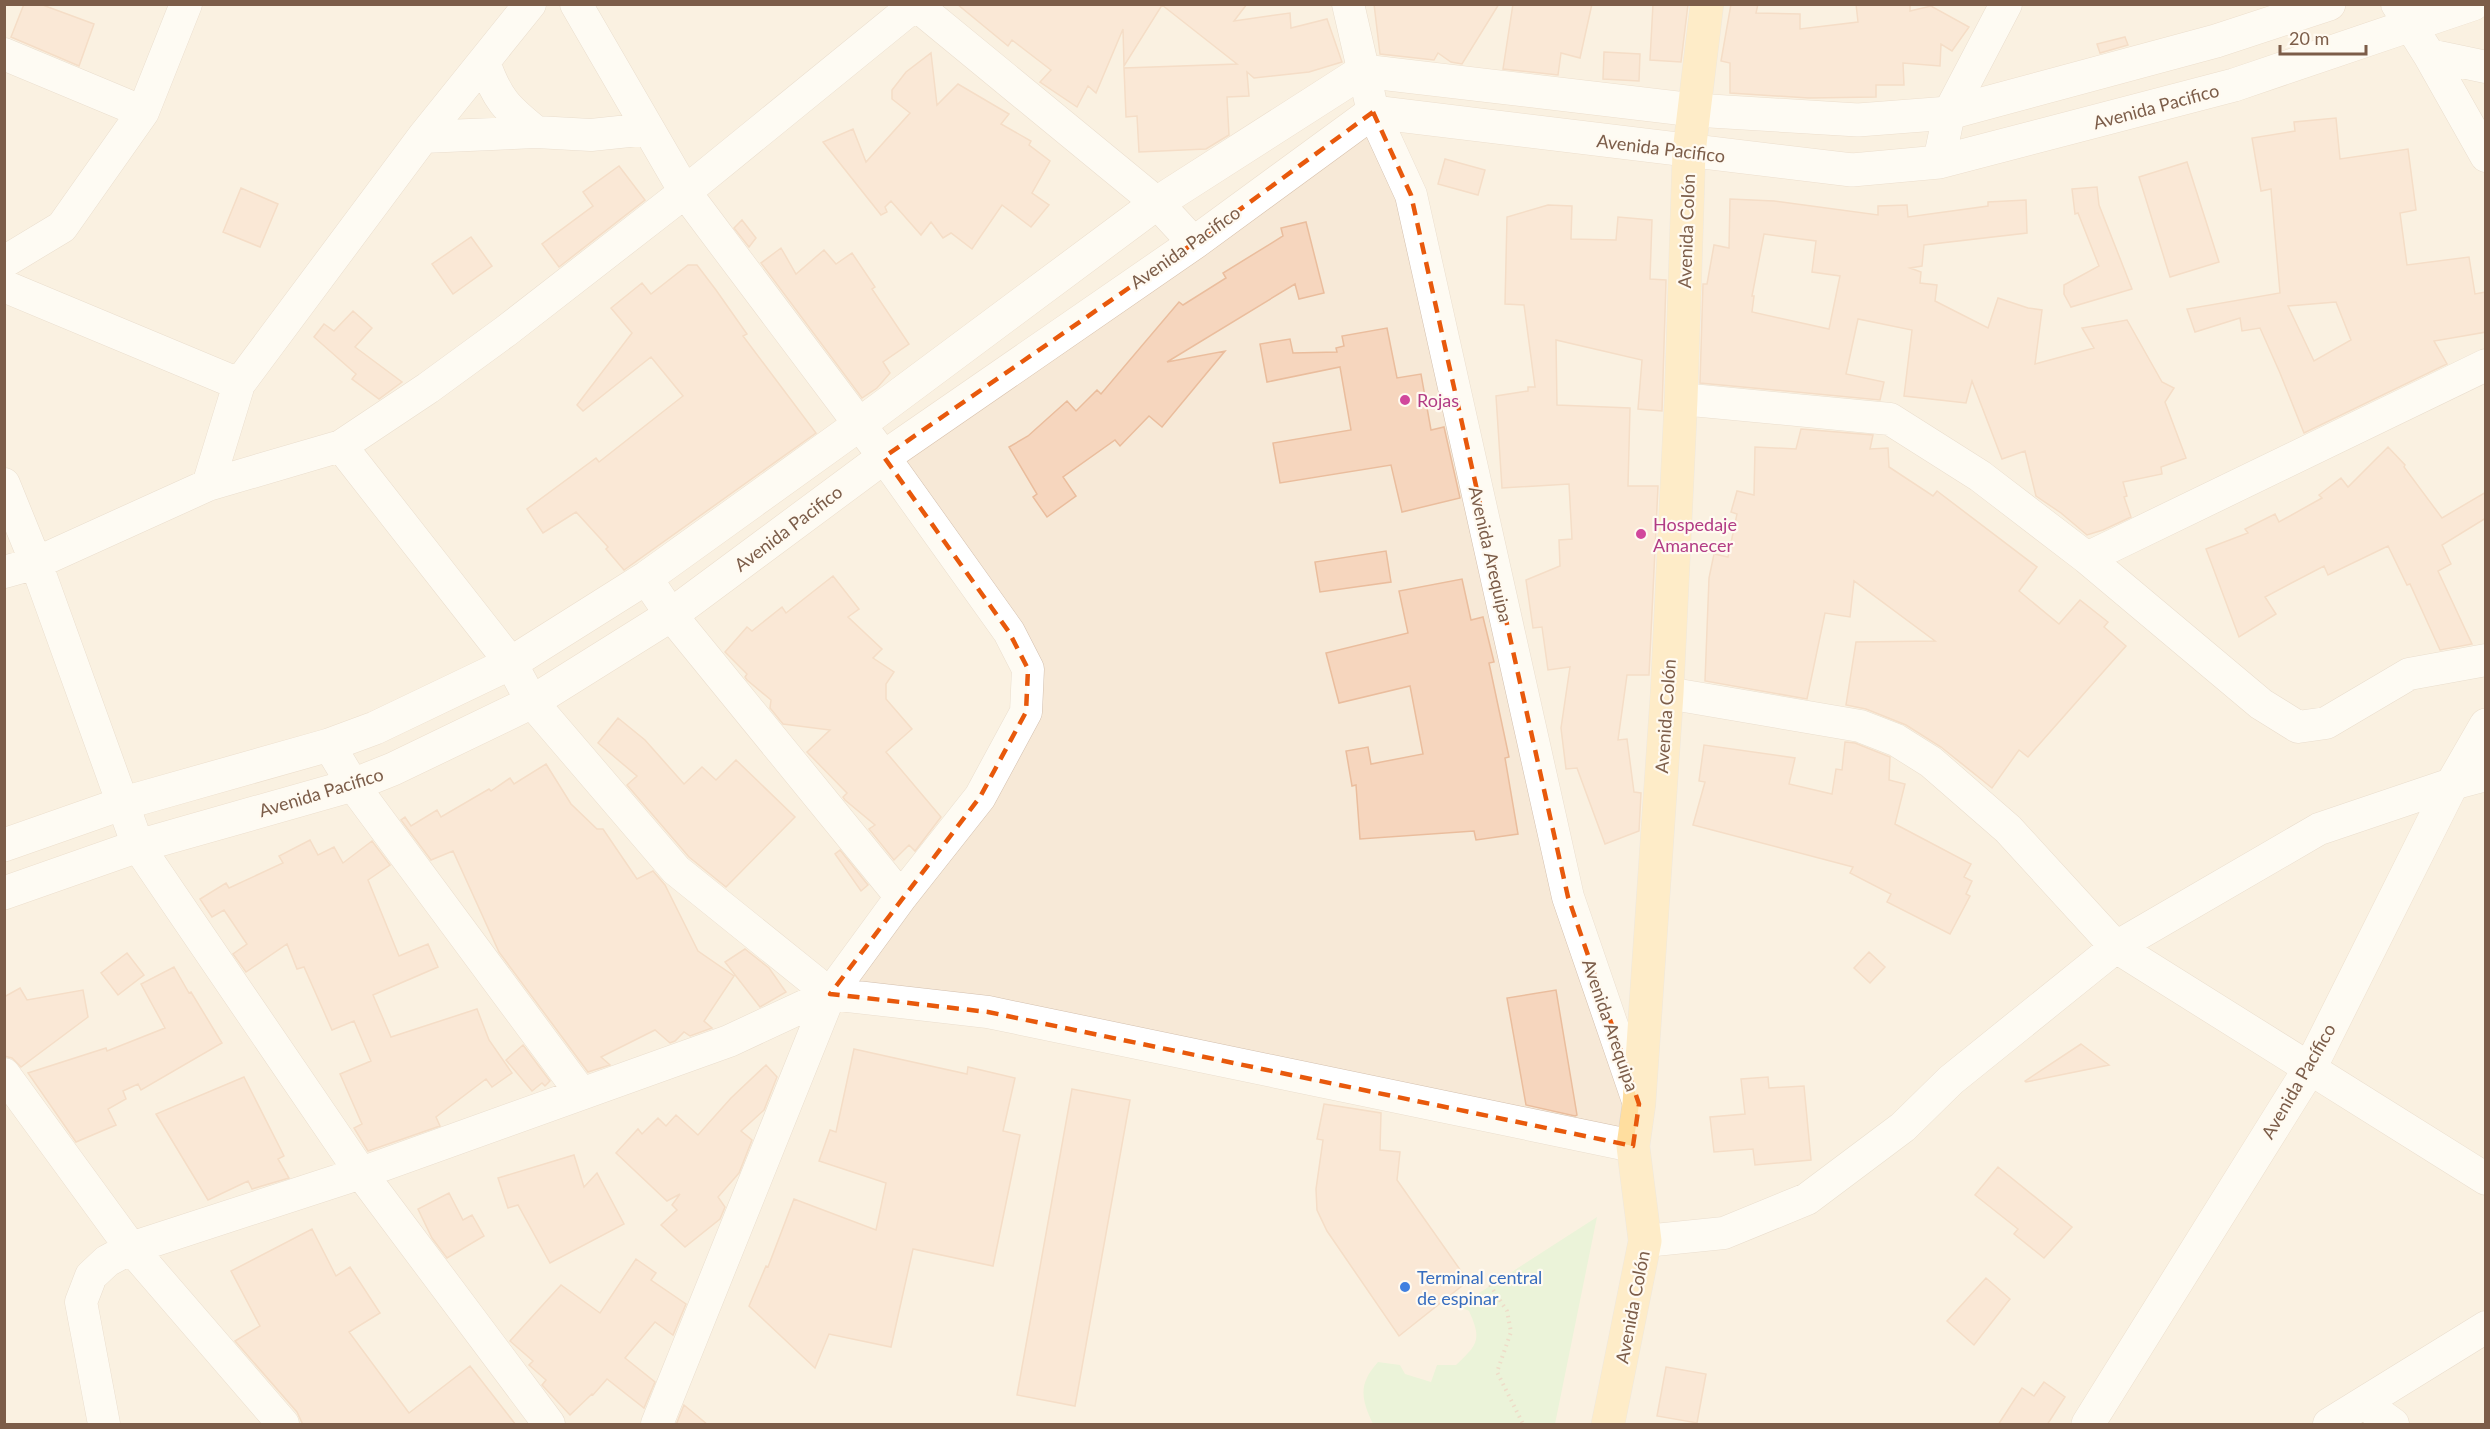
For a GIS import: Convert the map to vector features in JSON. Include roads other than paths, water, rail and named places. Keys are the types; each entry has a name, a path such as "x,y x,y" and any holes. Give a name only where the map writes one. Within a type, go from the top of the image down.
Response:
{"main road":[{"name":"Avenida Colón","path":"1608,1425 1645,1241 1633,1146 1639,1104 1667,693 1681,399 1689,152 1707,4"},
{"path":"4,844 124,803 329,745 375,728 511,663 646,578 860,424 1157,203 1363,71 1694,110 1858,120 1948,113 2216,40 2329,4"},
{"name":"Avenida Pacifico","path":"4,893 138,846 353,785 393,769 532,702 671,615 884,457 1194,243 1373,112 1852,170 1939,162 2234,86 2404,16 2473,4"},
{"path":"2216,40 2234,86"},
{"name":"Avenida Pacífico","path":"2088,1425 2310,1068 2452,784 2486,725"}],"street":[{"path":"4,262 62,227 143,112 186,4"},
{"path":"208,485 239,384 423,137 530,4"},
{"path":"576,4 685,192 884,457 1009,632 1028,669 1026,712 980,797 901,897 830,994 657,1425"},
{"path":"912,4 1157,203 1194,243"},
{"name":"Avenida Arequipa","path":"1348,4 1373,112 1411,195 1568,897 1639,1104"},
{"path":"1939,162 1948,113 2006,4"},
{"path":"4,572 36,563 208,485 341,446 428,388 685,192 916,5"},
{"path":"2404,16 2429,55 2486,156"},
{"path":"4,54 143,112"},
{"path":"2429,55 2486,67"},
{"path":"484,63 492,84 506,107 536,132"},
{"path":"423,137 536,132 591,135 648,129"},
{"path":"4,286 239,384"},
{"path":"2087,558 2486,365"},
{"path":"1681,399 1890,419 1980,476 2087,558 2261,705 2298,728 2326,723 2409,674 2486,660"},
{"path":"341,446 511,663 532,702 676,870 830,994"},
{"path":"4,484 36,563 138,846 361,1173 549,1425"},
{"path":"646,578 671,615 901,897"},
{"path":"1667,693 1860,726 1896,740 1931,762 2008,829 2116,947 2486,1179"},
{"path":"329,745 353,785 581,1093"},
{"path":"1645,1241 1724,1233 1807,1199 1903,1127 1951,1080 2116,947 2319,829 2452,784 2486,775"},
{"path":"104,1425 81,1302 91,1276 106,1261 131,1248 361,1173 729,1041 830,994 988,1012 1633,1146"},
{"path":"4,1074 131,1248 283,1425"},
{"path":"2329,1425 2359,1414 2486,1327"},
{"path":"2359,1414 2393,1425"}],"place":[{"name":"Rojas","path":"1405,400"},
{"name":"Hospedaje Amanecer","path":"1641,534"},
{"name":"Terminal central de espinar","path":"1405,1287"}]}
